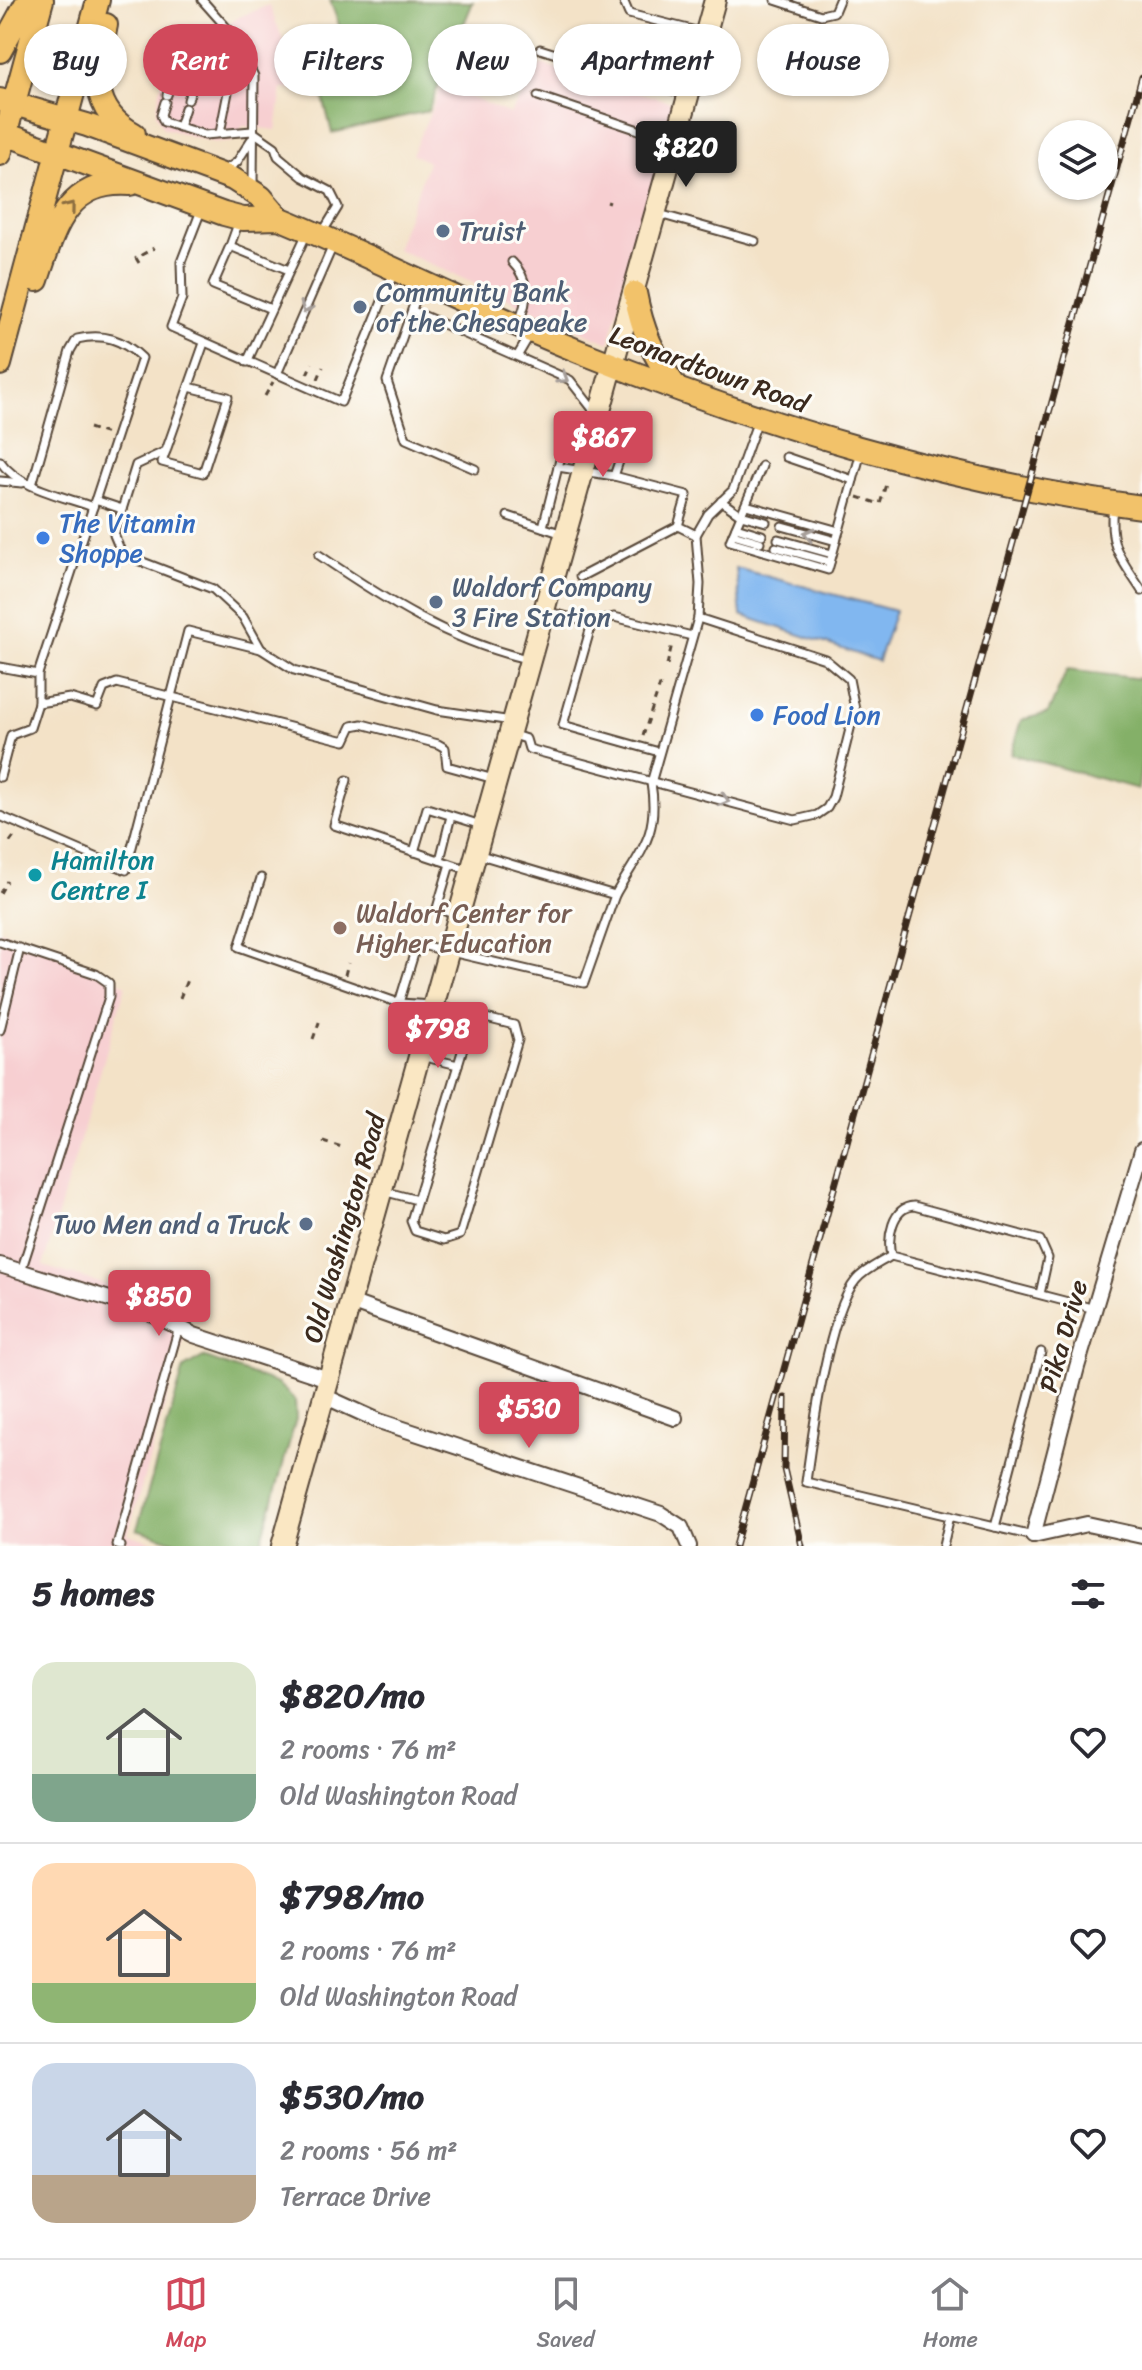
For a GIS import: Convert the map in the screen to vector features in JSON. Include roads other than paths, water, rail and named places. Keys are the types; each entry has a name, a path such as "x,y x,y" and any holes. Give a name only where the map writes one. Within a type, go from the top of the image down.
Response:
{"highway":[{"path":"0,51 28,0"},
{"path":"2,140 7,102 42,0"},
{"path":"0,364 98,0"},
{"path":"110,0 98,62 98,84 104,109 117,125 177,158"},
{"name":"Leonardtown Road","path":"7,102 66,119 219,174 254,193 279,218"},
{"name":"Leonardtown Road","path":"2,140 57,153 240,218 279,218 524,328 759,418 861,450 1027,490 1142,507"},
{"path":"0,383 54,231 75,200 87,190 113,184 167,193"},
{"path":"635,293 643,333 652,353 675,386"}],"main road":[{"name":"Old Washington Road","path":"708,24 715,0"},
{"name":"Old Washington Road","path":"282,1546 689,96"}],"street":[{"name":"Pika Drive","path":"1033,1536 1141,1155"},
{"path":"0,1265 145,1310 326,1388 379,1421 661,1514 681,1527 689,1546"},
{"path":"350,1302 675,1418"},
{"path":"1033,1536 1087,1524 1142,1536"}],"lane":[{"path":"202,0 224,24"},
{"path":"623,0 629,14 670,24"},
{"path":"775,0 821,15 834,12 839,0"},
{"path":"540,49 553,53"},
{"path":"167,96 161,119 205,135 252,135 275,147 278,156 303,177 330,191 338,207 321,235 289,270 247,362"},
{"path":"179,127 189,96"},
{"path":"220,133 227,96"},
{"path":"253,96 254,193"},
{"path":"538,96 676,143"},
{"path":"219,174 237,162 252,135"},
{"path":"203,206 181,262 182,298 171,327 341,402 395,269"},
{"path":"656,213 755,241"},
{"path":"240,218 213,285 271,309"},
{"path":"277,374 321,235"},
{"path":"230,246 289,270"},
{"path":"512,262 523,274 526,306 518,355"},
{"path":"422,282 387,381 406,439 475,469"},
{"path":"413,311 518,355 525,363 570,380 596,421 628,435 614,476"},
{"path":"0,777 11,735 30,728 38,703 38,674 142,358 126,343 97,335 77,339 70,351 32,485"},
{"path":"189,387 228,397 203,473 162,462 204,343"},
{"path":"399,1003 417,944 584,983 615,895 647,846 655,808 651,783 698,618 700,584 696,535 733,490 759,418"},
{"path":"543,527 564,446"},
{"path":"762,466 730,541 828,570 861,450"},
{"path":"166,451 136,465 114,535 122,554 213,589 243,617 261,649"},
{"path":"786,457 853,480"},
{"path":"0,461 8,472 32,485"},
{"path":"558,467 614,476 687,495 678,526 580,577"},
{"path":"0,481 32,485 122,509"},
{"path":"721,501 741,515 766,522"},
{"path":"1113,503 1110,535 1116,552 1142,591"},
{"path":"746,505 839,531"},
{"path":"508,516 564,534"},
{"path":"678,526 696,535"},
{"path":"782,526 836,541"},
{"path":"734,531 761,538"},
{"path":"777,543 831,558"},
{"path":"319,555 419,619 487,650 529,659"},
{"path":"543,611 592,623 614,617 692,636"},
{"path":"0,816 126,870 188,631 261,649 294,670 510,727 526,739 529,749 795,820 817,815 827,808 833,797 855,709 849,679 825,659 698,618"},
{"path":"592,623 563,725 659,752"},
{"path":"0,667 38,674"},
{"path":"38,703 70,698 97,706 104,688 117,683 345,741 352,726 362,724 438,744 445,748 447,766 496,780"},
{"path":"347,780 334,825 450,864 473,862 615,895"},
{"path":"414,852 427,808 483,826"},
{"path":"440,860 451,816"},
{"path":"450,864 437,908 458,915"},
{"path":"261,878 239,947 399,1003 433,1005 514,1025 518,1040 460,1235 444,1240 415,1231 411,1221 473,1015"},
{"path":"0,942 96,974 109,983 109,997 21,1271"},
{"path":"0,1030 20,948"},
{"path":"419,1055 458,1065"},
{"path":"381,1190 417,1200"},
{"path":"891,1256 888,1244 897,1213 905,1207 914,1206 1040,1240 1048,1258 1040,1294"},
{"path":"1033,1536 806,1482 816,1408 843,1300 857,1278 891,1256 1095,1309"},
{"path":"121,1546 117,1545 179,1327"},
{"path":"995,1527 1041,1352"},
{"path":"943,1546 950,1516"}],"water":[{"path":"736,568 895,611 878,661 741,615"}],"railway":[{"path":"735,1546 1142,77"},
{"path":"785,1398 784,1469 802,1546"}],"place":[{"name":"Truist","path":"443,231"},
{"name":"Community Bank of the Chesapeake","path":"360,307"},
{"name":"The Vitamin Shoppe","path":"43,538"},
{"name":"Waldorf Company 3 Fire Station","path":"436,602"},
{"name":"Food Lion","path":"757,715"},
{"name":"Hamilton Centre I","path":"35,875"},
{"name":"Waldorf Center for Higher Education","path":"340,928"},
{"name":"Two Men and a Truck","path":"306,1224"}]}
